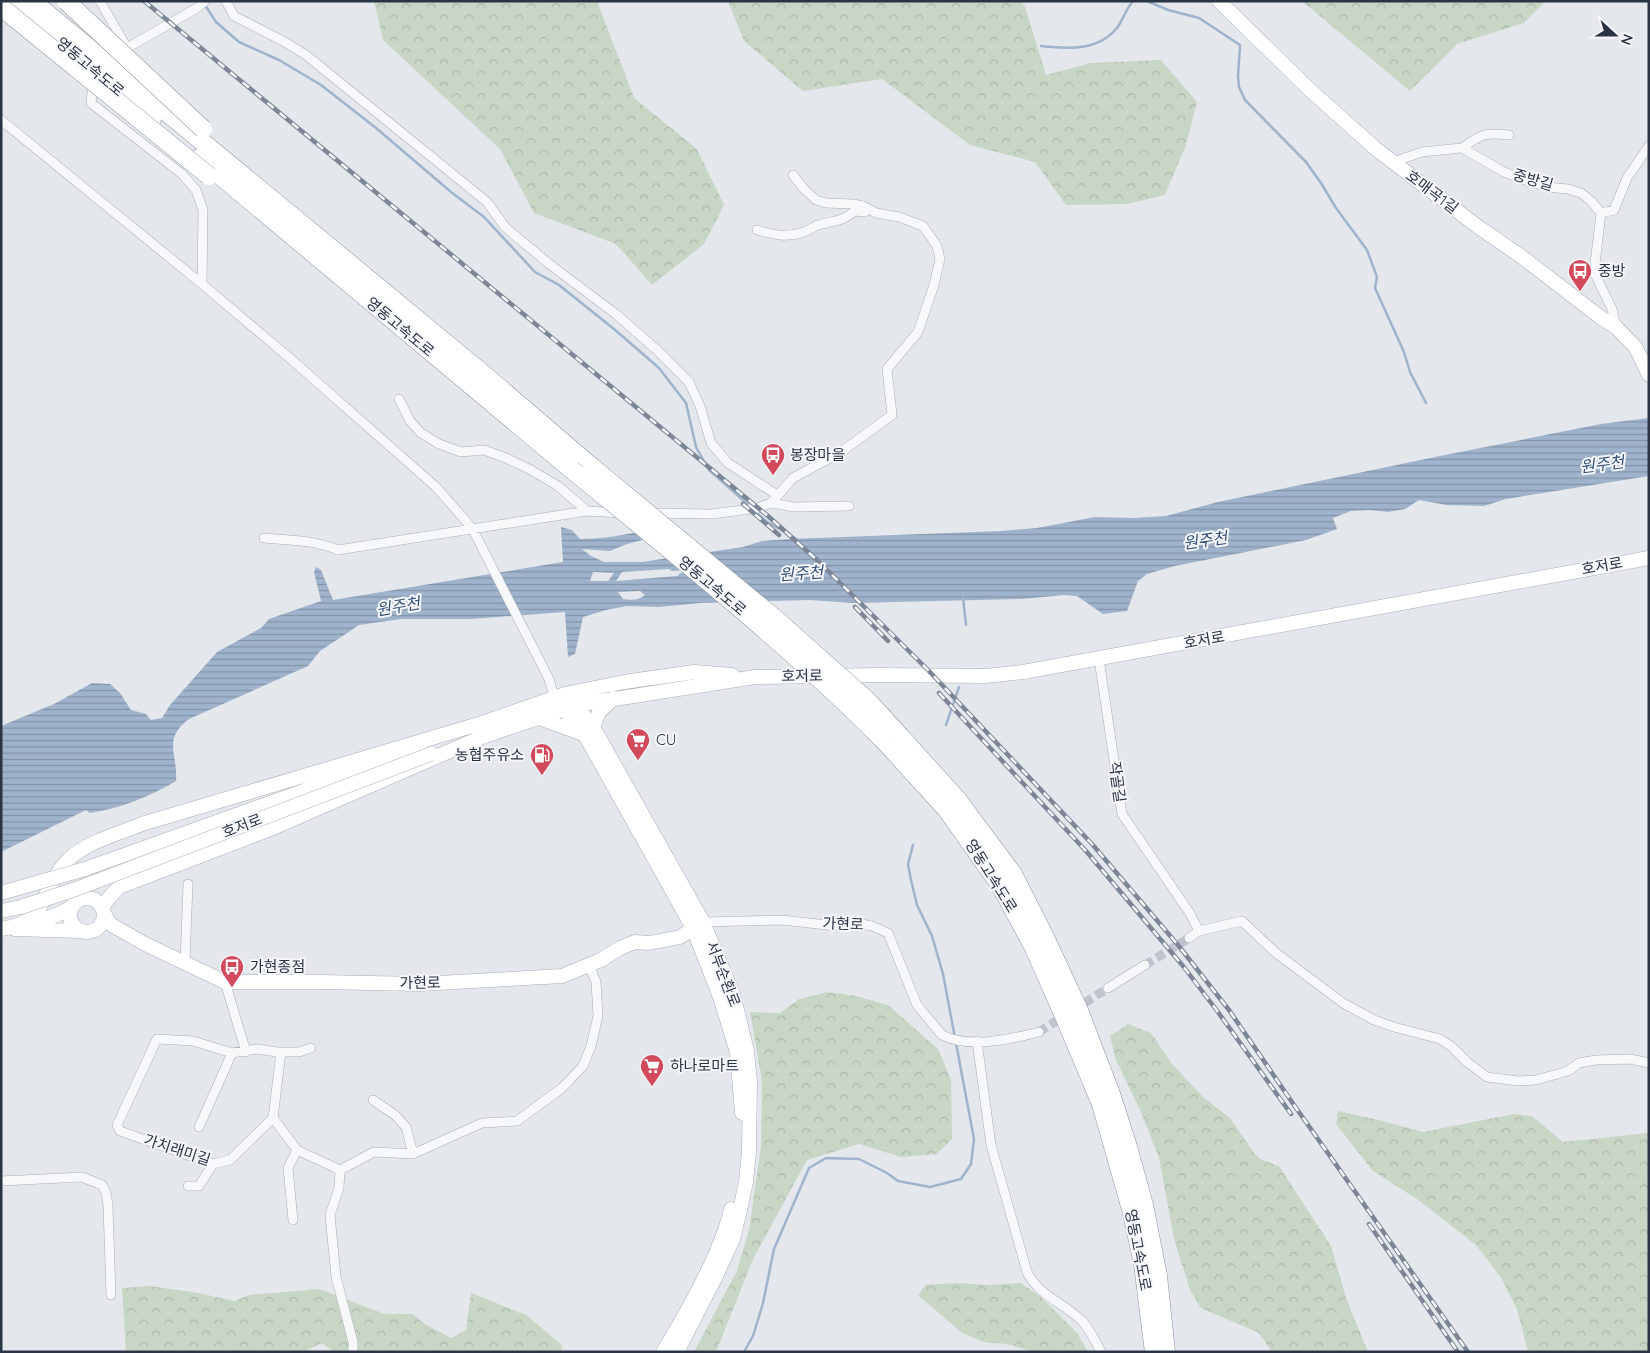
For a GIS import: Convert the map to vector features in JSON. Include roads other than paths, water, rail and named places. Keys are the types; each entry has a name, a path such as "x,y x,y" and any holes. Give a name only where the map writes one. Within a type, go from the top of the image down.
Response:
{"highway":[{"name":"영동고속도로","path":"10,1 701,576 893,739 958,799 1013,874 1078,1008 1111,1094 1144,1205 1158,1276 1166,1352"},
{"name":"영동고속도로","path":"32,1 778,620 868,702 893,739 948,810 1000,885 1033,946 1064,1016 1101,1104 1132,1213 1143,1264 1154,1352"},
{"path":"66,1 274,195 288,212"},
{"path":"1,7 260,217 305,248"}],"street":[{"path":"100,1 125,50 197,8 205,1"},
{"path":"226,1 234,16 284,41 306,55 336,79 487,202 505,227 548,264 658,351 690,382 700,406 711,443 728,463 777,495"},
{"name":"호매곡1길","path":"1219,1 1310,90 1376,149 1616,327 1636,348 1648,371"},
{"path":"95,87 91,103 182,174 196,190 203,210 202,284"},
{"path":"1,120 202,284 436,486 472,528 559,696"},
{"path":"1392,162 1422,152 1462,148 1480,135 1492,133 1509,136"},
{"path":"1616,327 1612,309 1594,272 1601,213 1614,210 1627,178 1649,146"},
{"name":"중방길","path":"1462,148 1504,172 1525,180 1547,187 1568,189 1581,193 1592,201 1601,213"},
{"path":"793,175 816,200 826,203 863,206 876,213"},
{"path":"757,230 778,236 787,236 804,232 819,225 844,220 855,211 876,213 899,217 923,226 937,246 940,259 934,285 918,332 887,369 892,415 841,452 793,478 771,503"},
{"path":"400,399 410,421 421,433 439,444 461,452 484,450 506,458 558,486 587,510"},
{"path":"264,538 304,541 338,550 587,510 712,514 758,508 771,503 794,507 850,506"},
{"name":"호저로","path":"480,730 539,718 570,707 614,698 755,678 880,675 986,676 1023,672 1649,558"},
{"name":"작골길","path":"1099,659 1122,814 1189,912 1199,931"},
{"name":"호저로","path":"1,911 21,907 76,889 480,730 559,696 624,682 694,672 755,678"},
{"name":"서부순환로","path":"559,696 589,731 698,925 734,994 747,1051 750,1082 749,1151 746,1182 733,1239 697,1317 677,1352"},
{"path":"539,718 589,731 600,712 614,698"},
{"path":"2,929 87,931 102,924 103,910 108,899 119,887 268,830 435,747"},
{"path":"28,922 41,908 52,883 67,860 97,843 145,823 435,747"},
{"name":"호저로","path":"1,893 85,869 435,747"},
{"path":"185,963 188,884"},
{"path":"2,929 62,914 80,900 90,898 95,900 103,910 110,924 144,944"},
{"path":"72,907 70,918 76,928 144,944"},
{"name":"가현로","path":"144,944 225,982 419,984 562,976 601,960 620,948 635,942 649,944 680,937 698,925 772,920 836,926 854,924 872,926 888,934 917,1005 942,1036 973,1042 1011,1039 1039,1032"},
{"path":"1189,938 1199,931 1242,921 1276,953 1343,1003 1374,1020 1440,1039 1486,1077 1519,1081 1536,1080 1568,1070 1579,1063 1609,1059 1630,1059 1649,1063"},
{"name":"서부순환로","path":"663,1352 703,1283 731,1213 743,1124 737,1052 698,925"},
{"path":"340,1170 374,1152 414,1154 482,1123 517,1121 562,1088 583,1066 591,1046 598,1016 596,982 589,965"},
{"path":"1108,988 1145,966"},
{"path":"225,982 246,1052"},
{"name":"가치래미길","path":"273,1118 230,1160 213,1164 120,1131 117,1125 157,1039 193,1040 232,1053 257,1049 299,1052 311,1048"},
{"path":"973,1042 991,1145 1027,1272 1033,1283 1051,1299 1083,1322 1101,1352"},
{"path":"281,1052 273,1118 297,1150 340,1170"},
{"path":"199,1127 232,1053"},
{"path":"374,1100 406,1127 414,1154"},
{"path":"294,1220 288,1168 297,1150"},
{"path":"188,1186 199,1186 213,1164"},
{"path":"340,1170 339,1188 330,1215 336,1277 353,1342 353,1352"},
{"path":"1,1182 82,1177 102,1185 106,1192 108,1206 111,1295"}],"water":[{"name":"원주천","path":"1649,418 1649,476 1506,499 1484,506 1446,505 1419,500 1405,509 1388,512 1351,511 1333,518 1337,529 1306,540 1175,566 1147,574 1138,581 1127,611 1103,614 1077,596 1065,595 1021,599 853,603 810,600 700,603 659,607 627,606 583,617 575,654 568,657 565,612 471,619 401,619 359,625 320,651 308,666 189,719 176,733 174,740 176,781 156,792 124,805 90,813 86,810 1,852 1,726 54,704 92,683 110,684 120,693 131,710 146,714 151,720 162,718 170,705 217,652 261,628 269,619 321,601 314,572 316,567 321,570 333,600 563,562 561,527 572,530 580,539 591,539 635,533 667,526 646,539 610,551 582,549 604,562 642,562 743,547 762,541 1001,531 1037,528 1095,517 1132,518 1166,516 1218,502 1601,424","holes":["669,569 672,571 685,570 677,576 616,581 622,572","593,572 614,573 608,581 590,581","640,591 645,595 632,600 623,599 618,592"]}],"waterway":[{"path":"1041,46 1072,48 1092,45 1101,41 1117,28 1133,1"},
{"path":"1147,1 1168,10 1199,18 1240,45 1238,76 1239,87 1245,100 1306,162 1336,208 1367,250 1377,277 1375,288 1404,352 1410,372 1426,403"},
{"path":"205,5 216,22 239,42 279,60 321,85 376,128 451,192 484,217 535,272 559,285 659,368 686,403 696,447 709,470 751,507"},
{"path":"755,511 766,521 798,540"},
{"path":"963,597 966,625"},
{"path":"946,725 959,687"},
{"path":"744,1352 753,1336 763,1303 774,1249 809,1168 826,1158 859,1159 887,1173 898,1181 930,1187 961,1179 971,1164 974,1139 943,974 932,936 917,905 908,864 913,845"}],"tunnel":[{"path":"1145,965 1189,938"},
{"path":"1039,1032 1108,988"}],"railway":[{"path":"144,1 768,516 817,560 928,670 1092,844 1178,945 1229,1010 1468,1352"},
{"path":"743,504 779,535"},
{"path":"855,607 888,641"},
{"path":"939,693 1086,851 1183,966 1291,1114"},
{"path":"1369,1224 1458,1352"}],"place":[{"name":"중방","path":"1580,292"},
{"name":"봉장마을","path":"773,476"},
{"name":"CU","path":"638,761"},
{"name":"농협주유소","path":"542,776"},
{"name":"가현종점","path":"232,988"},
{"name":"하나로마트","path":"652,1087"}]}
